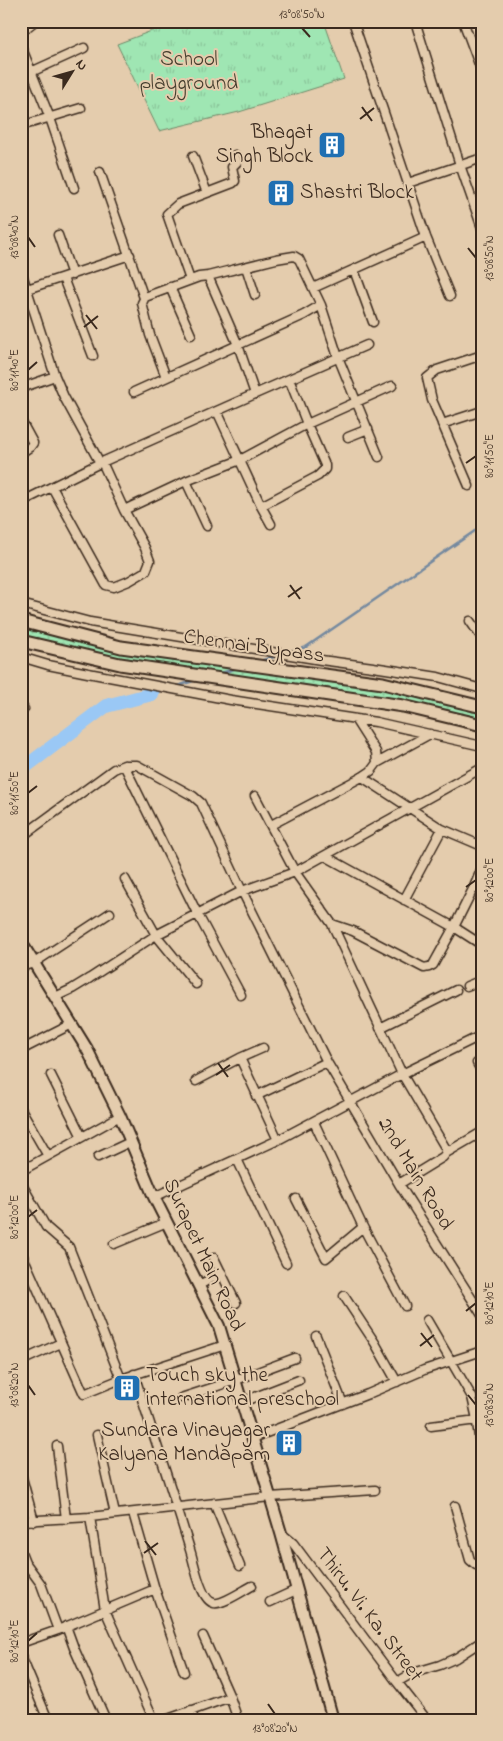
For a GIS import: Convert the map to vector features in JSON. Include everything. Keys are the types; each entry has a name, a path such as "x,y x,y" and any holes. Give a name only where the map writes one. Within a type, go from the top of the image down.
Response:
{"highway":[{"name":"Chennai Bypass","path":"21,621 121,648 383,683 482,707"},
{"name":"Chennai Bypass","path":"21,641 120,664 403,706 482,725"}],"main road":[{"name":"Surapet Main Road","path":"21,942 87,1049 120,1116 154,1197 219,1326 281,1533 333,1720"}],"street":[{"path":"21,32 35,21"},
{"path":"353,21 426,237 450,296"},
{"path":"415,21 460,165 482,228"},
{"path":"464,21 482,72"},
{"path":"31,72 84,48"},
{"path":"22,49 50,118 74,188"},
{"path":"21,126 80,108"},
{"path":"190,280 168,214 178,204 235,181 232,167 237,162 235,155"},
{"path":"193,156 206,193"},
{"path":"408,183 482,158"},
{"path":"100,172 144,298 142,303 150,335 166,377"},
{"path":"58,235 72,274"},
{"path":"313,288 426,237"},
{"path":"25,290 130,255"},
{"path":"144,298 190,280 276,259 294,256 299,259 321,305 338,357 358,402 379,458"},
{"path":"246,267 255,295"},
{"path":"354,270 373,322"},
{"path":"21,271 25,290 55,376 64,397 101,462 145,548 150,561 146,571 130,581 114,587 106,585 52,487"},
{"path":"208,276 238,345 255,394"},
{"path":"63,278 93,356"},
{"path":"170,287 191,335"},
{"path":"134,392 304,315 321,305"},
{"path":"21,502 101,462 367,345"},
{"path":"469,486 432,400 427,378 437,370 482,355"},
{"path":"21,388 55,376"},
{"path":"261,506 318,476 325,469 326,465 306,424 289,379"},
{"path":"124,510 186,481 240,460 306,424 392,386"},
{"path":"217,411 271,524"},
{"path":"442,424 482,411"},
{"path":"21,421 33,443 21,453"},
{"path":"348,437 368,429"},
{"path":"186,481 207,526"},
{"path":"21,604 90,622 289,655 438,677 482,689"},
{"path":"470,621 482,638"},
{"path":"21,657 48,665 116,679 231,700 355,719 482,746"},
{"path":"355,719 376,752 377,763"},
{"path":"271,825 362,777 371,771 377,763 430,734"},
{"path":"21,837 114,769 124,765 197,914 241,995"},
{"name":"2nd Main Road","path":"124,765 137,765 193,796 201,803 242,891 327,1062 399,1184 482,1315"},
{"path":"55,996 72,989 156,935 242,891 295,872 482,768"},
{"path":"362,777 442,828 482,846"},
{"path":"255,796 295,872 332,924 402,1074 446,1148 446,1153"},
{"path":"404,900 442,828"},
{"path":"325,856 482,945"},
{"path":"332,924 353,931 424,968 429,968 433,965 454,928 482,868"},
{"path":"125,879 156,935 196,984"},
{"path":"474,887 482,890"},
{"path":"21,967 34,962 110,913"},
{"path":"467,986 482,980"},
{"path":"380,1028 456,990"},
{"path":"21,1050 72,1024"},
{"path":"154,1197 278,1140 402,1074 482,1035"},
{"path":"196,1081 263,1048"},
{"path":"240,1058 278,1140"},
{"path":"256,1096 327,1062"},
{"path":"477,1063 482,1072"},
{"path":"51,1075 82,1137"},
{"path":"21,1109 48,1156"},
{"path":"21,1171 120,1116"},
{"path":"314,1122 363,1227 405,1306"},
{"path":"399,1184 482,1132"},
{"path":"98,1157 130,1142"},
{"path":"236,1159 286,1263"},
{"path":"21,1183 46,1227 68,1247 121,1379"},
{"path":"296,1199 326,1258 363,1227"},
{"path":"114,1244 167,1222"},
{"path":"22,1254 84,1394 134,1374 225,1345"},
{"path":"214,1258 236,1303"},
{"path":"199,1285 222,1273"},
{"path":"344,1296 375,1343 397,1382"},
{"path":"427,1320 472,1397 480,1445"},
{"path":"316,1336 343,1404"},
{"path":"21,1361 61,1344"},
{"path":"253,1438 343,1404 424,1370 482,1351"},
{"path":"181,1398 295,1358"},
{"path":"134,1374 197,1576 209,1601 214,1604 222,1602 252,1586"},
{"path":"242,1402 300,1380"},
{"path":"431,1426 477,1420"},
{"path":"97,1435 115,1514"},
{"path":"57,1446 66,1519"},
{"path":"21,1474 34,1521"},
{"path":"21,1521 90,1517 270,1497 374,1490"},
{"path":"214,1503 240,1566"},
{"path":"455,1506 470,1560 476,1564 482,1563"},
{"path":"133,1512 154,1589 184,1672"},
{"path":"90,1517 105,1610 154,1720"},
{"name":"Thiru. Vi. Ka. Street","path":"281,1533 293,1543 427,1720"},
{"path":"21,1552 25,1562 41,1584 106,1720"},
{"path":"21,1643 62,1628 154,1589"},
{"path":"270,1602 296,1590"},
{"path":"203,1636 238,1720"},
{"path":"397,1682 413,1673 456,1658 482,1640"},
{"path":"21,1656 48,1720"},
{"path":"165,1720 230,1697"},
{"path":"191,1710 194,1720"}],"green space":[{"name":"School playground","path":"178,21 324,21 344,79 239,112 159,131 117,44"},
{"path":"21,624 384,688 482,709 482,721 146,664 21,636"}],"waterway":[{"path":"290,652 306,647 482,526"},
{"path":"259,661 278,656"},
{"path":"218,674 237,668"},
{"path":"175,687 196,680"},
{"path":"152,694 163,690"},
{"path":"21,770 106,706 152,694"}],"place":[{"name":"Bhagat Singh Block","path":"332,145"},
{"name":"Shastri Block","path":"281,193"},
{"name":"Touch sky the international preschool","path":"127,1388"},
{"name":"Sundara Vinayagar Kalyana Mandapam","path":"289,1443"}]}
